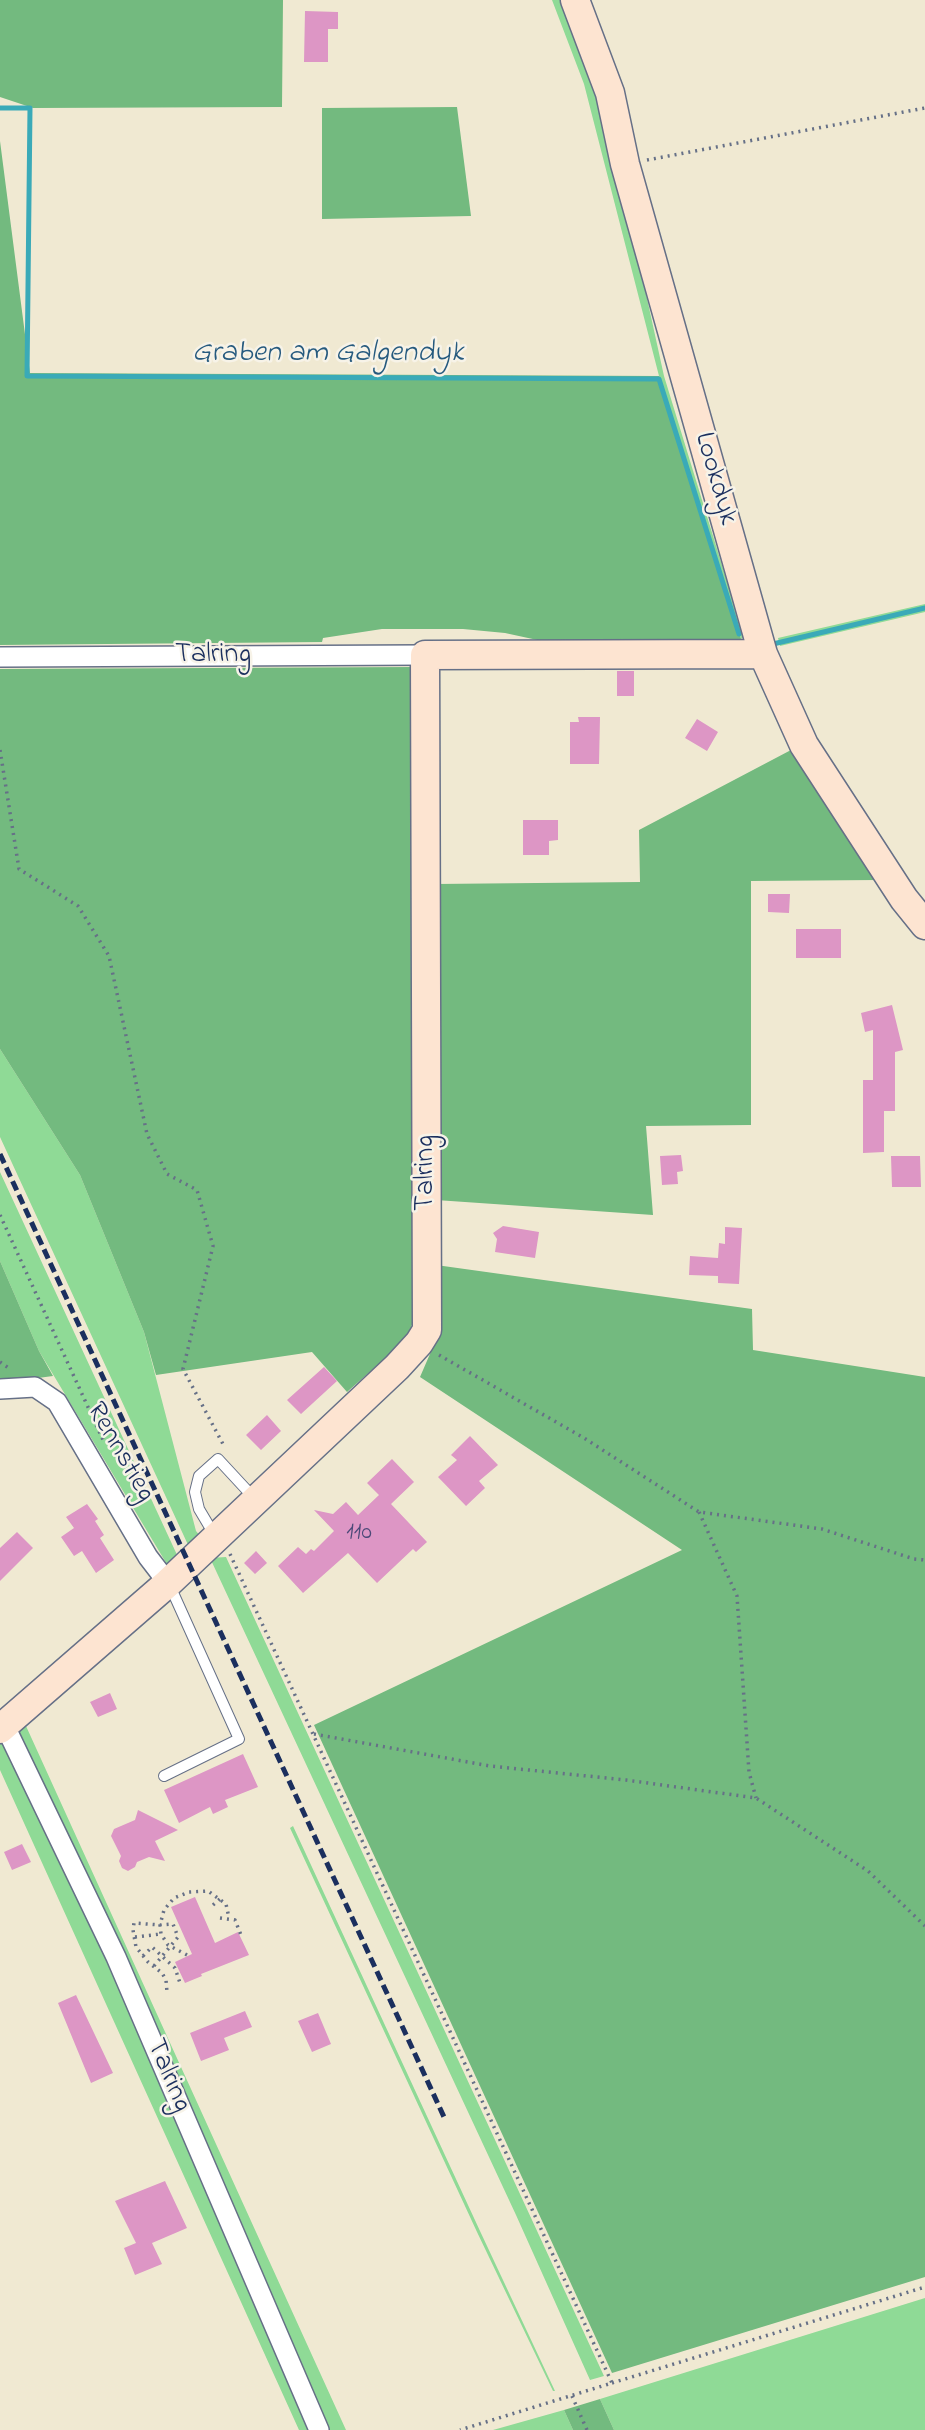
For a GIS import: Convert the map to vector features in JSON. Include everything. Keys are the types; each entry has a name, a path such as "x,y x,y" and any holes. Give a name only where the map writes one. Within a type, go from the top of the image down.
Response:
{"street":[{"name":"Lookdyk","path":"575,0 610,93 625,164 763,654 804,745 904,899 925,925"},
{"name":"Talring","path":"0,657 763,654"},
{"name":"Talring","path":"319,2430 116,1957 3,1728 168,1583 397,1367 419,1343 426,1330 425,655"},
{"name":"Rennstieg","path":"0,1389 34,1387 57,1402 148,1557 168,1583"}],"lane":[{"path":"216,1536 199,1509 195,1492 199,1476 218,1459 256,1500"},
{"path":"164,1776 239,1739 168,1583"}],"path":[{"path":"625,164 925,108"},
{"path":"0,750 19,869 78,906 109,957 146,1134 167,1174 197,1190 213,1246 183,1369 225,1448 218,1459"},
{"path":"0,1214 105,1444"},
{"path":"419,1343 584,1438 699,1512 822,1529 914,1559 925,1560"},
{"path":"699,1512 737,1596 749,1772 756,1798"},
{"path":"216,1536 233,1558 612,2383"},
{"path":"314,1734 490,1766 626,1780 756,1798 868,1871 925,1926"},
{"path":"187,1955 169,1946 160,1934 164,1910 180,1894 204,1890 221,1898 226,1904 229,1918"},
{"path":"213,1905 221,1898"},
{"path":"220,1918 234,1920 242,1935"},
{"path":"154,1966 178,1937 173,1924 134,1923 136,1947 166,1980 167,1992"},
{"path":"134,1937 160,1934"},
{"path":"143,1956 152,1947 175,1968 181,1986"},
{"path":"460,2430 925,2287"},
{"path":"572,2396 587,2430"}],"green space":[{"path":"0,0 283,0 282,107 33,108 0,97"},
{"path":"552,0 568,0 605,107 664,376 744,637 741,639 659,376 584,84"},
{"path":"457,107 471,216 322,219 322,108"},
{"path":"0,141 30,373 659,376 741,639 542,641 505,633 463,629 382,629 323,638 322,642 0,645"},
{"path":"925,604 925,612 780,646 778,638"},
{"path":"414,667 415,1316 407,1339 347,1392 312,1352 156,1375 144,1332 80,1175 0,1049 0,669"},
{"path":"791,750 878,880 751,881 751,1125 646,1126 653,1215 436,1200 435,884 640,882 639,830"},
{"path":"0,1049 80,1175 144,1332 196,1531 201,1537 189,1547 0,1137"},
{"path":"0,1172 178,1557 168,1566 39,1351 0,1261"},
{"path":"0,1261 39,1351 53,1376 0,1383"},
{"path":"436,1265 752,1309 753,1350 925,1377 925,2277 612,2373 314,1725 682,1550 420,1377 436,1340"},
{"path":"226,1557 604,2376 590,2380 210,1558"},
{"path":"26,1726 346,2430 299,2430 0,1770 0,1742"},
{"path":"293,1826 555,2391 477,2232 290,1828"},
{"path":"925,2298 925,2430 614,2430 600,2399"},
{"path":"600,2399 614,2430 573,2430 564,2410"},
{"path":"564,2410 573,2430 493,2430"}],"building":[{"path":"305,11 338,12 338,29 328,29 328,62 304,62"},
{"path":"617,671 634,671 634,696 617,696"},
{"path":"578,717 600,717 599,764 570,764 570,722 579,722"},
{"path":"697,719 718,732 707,751 685,738"},
{"path":"523,820 558,820 558,840 549,841 549,855 523,855"},
{"path":"768,894 790,894 789,913 768,912"},
{"path":"796,929 841,929 841,958 796,958"},
{"path":"892,1005 903,1050 895,1052 895,1111 884,1111 884,1152 863,1153 863,1080 873,1080 873,1030 865,1032 861,1013"},
{"path":"681,1155 683,1171 677,1172 678,1184 662,1185 660,1156"},
{"path":"891,1156 920,1156 921,1187 892,1187"},
{"path":"503,1226 539,1232 535,1258 495,1252 497,1239 493,1233"},
{"path":"725,1227 742,1228 739,1284 718,1283 718,1276 689,1275 690,1256 718,1258 719,1243 725,1244"},
{"path":"324,1367 337,1381 301,1414 287,1400"},
{"path":"267,1415 281,1431 261,1450 246,1435"},
{"path":"470,1436 498,1465 479,1481 485,1488 466,1506 438,1477 457,1460 451,1455"},
{"path":"392,1459 414,1482 391,1504 427,1542 416,1552 413,1549 377,1583 348,1553 303,1593 278,1566 298,1547 306,1554 311,1549 314,1551 334,1531 314,1510 333,1514 346,1502 358,1515 379,1495 367,1483"},
{"path":"87,1504 98,1519 95,1521 104,1535 100,1538 114,1560 96,1573 82,1551 74,1556 61,1537 74,1528 66,1517"},
{"path":"17,1532 33,1548 0,1581 0,1548"},
{"path":"256,1551 267,1563 255,1574 244,1563"},
{"path":"110,1693 117,1709 98,1717 90,1702"},
{"path":"243,1754 258,1787 225,1800 228,1807 213,1814 210,1807 179,1823 164,1790"},
{"path":"138,1810 178,1830 155,1841 165,1861 149,1857 137,1862 135,1867 128,1871 122,1868 119,1861 121,1856 111,1836 114,1829 135,1820"},
{"path":"22,1844 31,1862 12,1870 4,1852"},
{"path":"195,1897 215,1943 238,1932 249,1955 185,1983 175,1962 192,1954 171,1907"},
{"path":"76,1995 113,2073 91,2083 58,2003"},
{"path":"245,2011 252,2027 224,2038 229,2050 201,2061 190,2033"},
{"path":"318,2013 331,2044 312,2052 298,2021"},
{"path":"165,2181 187,2228 152,2243 162,2264 135,2275 124,2248 136,2243 115,2201"}],"waterway":[{"name":"Graben am Galgendyk","path":"0,108 30,108 27,376 659,379 739,634"},
{"name":"Graben am Galgendyk","path":"773,644 925,608"}],"railway":[{"path":"0,1154 444,2117"}]}
